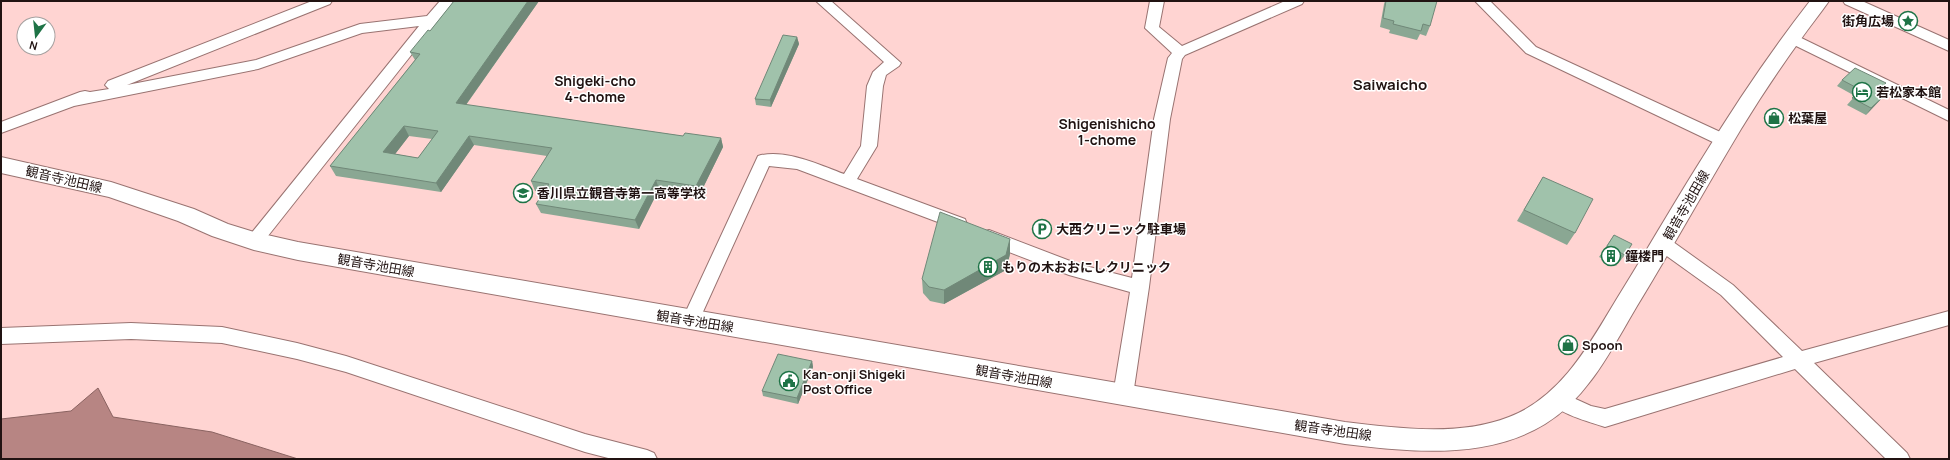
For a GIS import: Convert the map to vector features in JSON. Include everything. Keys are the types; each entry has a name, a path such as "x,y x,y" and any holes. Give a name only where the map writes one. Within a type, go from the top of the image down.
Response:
{"main road":[{"name":"観音寺池田線","path":"1,164 111,190 186,215 220,230 254,241 298,251 1345,433 1388,438 1430,440 1471,437 1503,431 1535,417 1558,399 1588,365 1663,244 1723,140 1791,38 1820,1"}],"street":[{"path":"1,128 74,101 326,1"},
{"path":"254,241 447,1"},
{"path":"823,1 894,64 880,72 875,86 869,146 847,182"},
{"path":"1156,1 1152,28 1180,52"},
{"path":"1123,395 1140,287 1162,120 1175,58 1180,52 1297,1"},
{"path":"1482,1 1531,50 1562,66 1723,140"},
{"path":"1850,1 1949,46"},
{"path":"74,101 258,64 360,29 431,20"},
{"path":"1791,38 1949,116"},
{"path":"691,320 764,160 799,163 940,216 1075,270 1140,287"},
{"path":"1663,244 1727,290 1900,459"},
{"path":"1558,399 1587,413 1606,418 1797,360 1949,318"},
{"path":"1,336 131,331 222,335 297,351 346,364 585,443 647,459"}],"shaded area":[{"path":"98,388 113,417 212,432 298,459 1,459 1,419 71,411"}],"building":[{"path":"454,1 528,1 456,103 683,136 685,133 721,138 696,186 656,180 635,220 536,204 549,184 531,181 552,148 469,136 436,183 330,166 420,54 410,52 428,30 430,31","holes":["404,126 438,131 418,158 383,152"]},
{"path":"1386,1 1437,1 1430,26 1423,24 1421,31 1393,24 1394,21 1383,18"},
{"path":"783,35 797,37 770,100 755,99"},
{"name":"若松家本館","path":"1855,68 1886,83 1878,90 1886,94 1871,108 1852,98 1861,90 1842,80"},
{"path":"1543,177 1593,199 1575,233 1524,210"},
{"name":"もりの木おおにしクリニック","path":"940,212 1010,239 1006,255 944,290 929,287 922,279"},
{"path":"1614,235 1632,244 1625,255 1607,246"},
{"path":"778,354 812,361 797,398 762,391"}],"place":[{"name":"街角広場","path":"1908,21"},
{"name":"若松家本館","path":"1862,92"},
{"name":"松葉屋","path":"1774,118"},
{"name":"香川県立観音寺第一高等学校","path":"523,193"},
{"name":"大西クリニック駐車場","path":"1042,229"},
{"name":"鐘楼門","path":"1611,256"},
{"name":"もりの木おおにしクリニック","path":"988,267"},
{"name":"Spoon","path":"1568,345"},
{"name":"Kan-onji Shigeki Post Office","path":"789,381"}],"district":[{"name":"Saiwaicho","path":"1390,85"},
{"name":"Shigeki-cho 4-chome","path":"595,90"},
{"name":"Shigenishicho 1-chome","path":"1107,132"}]}
